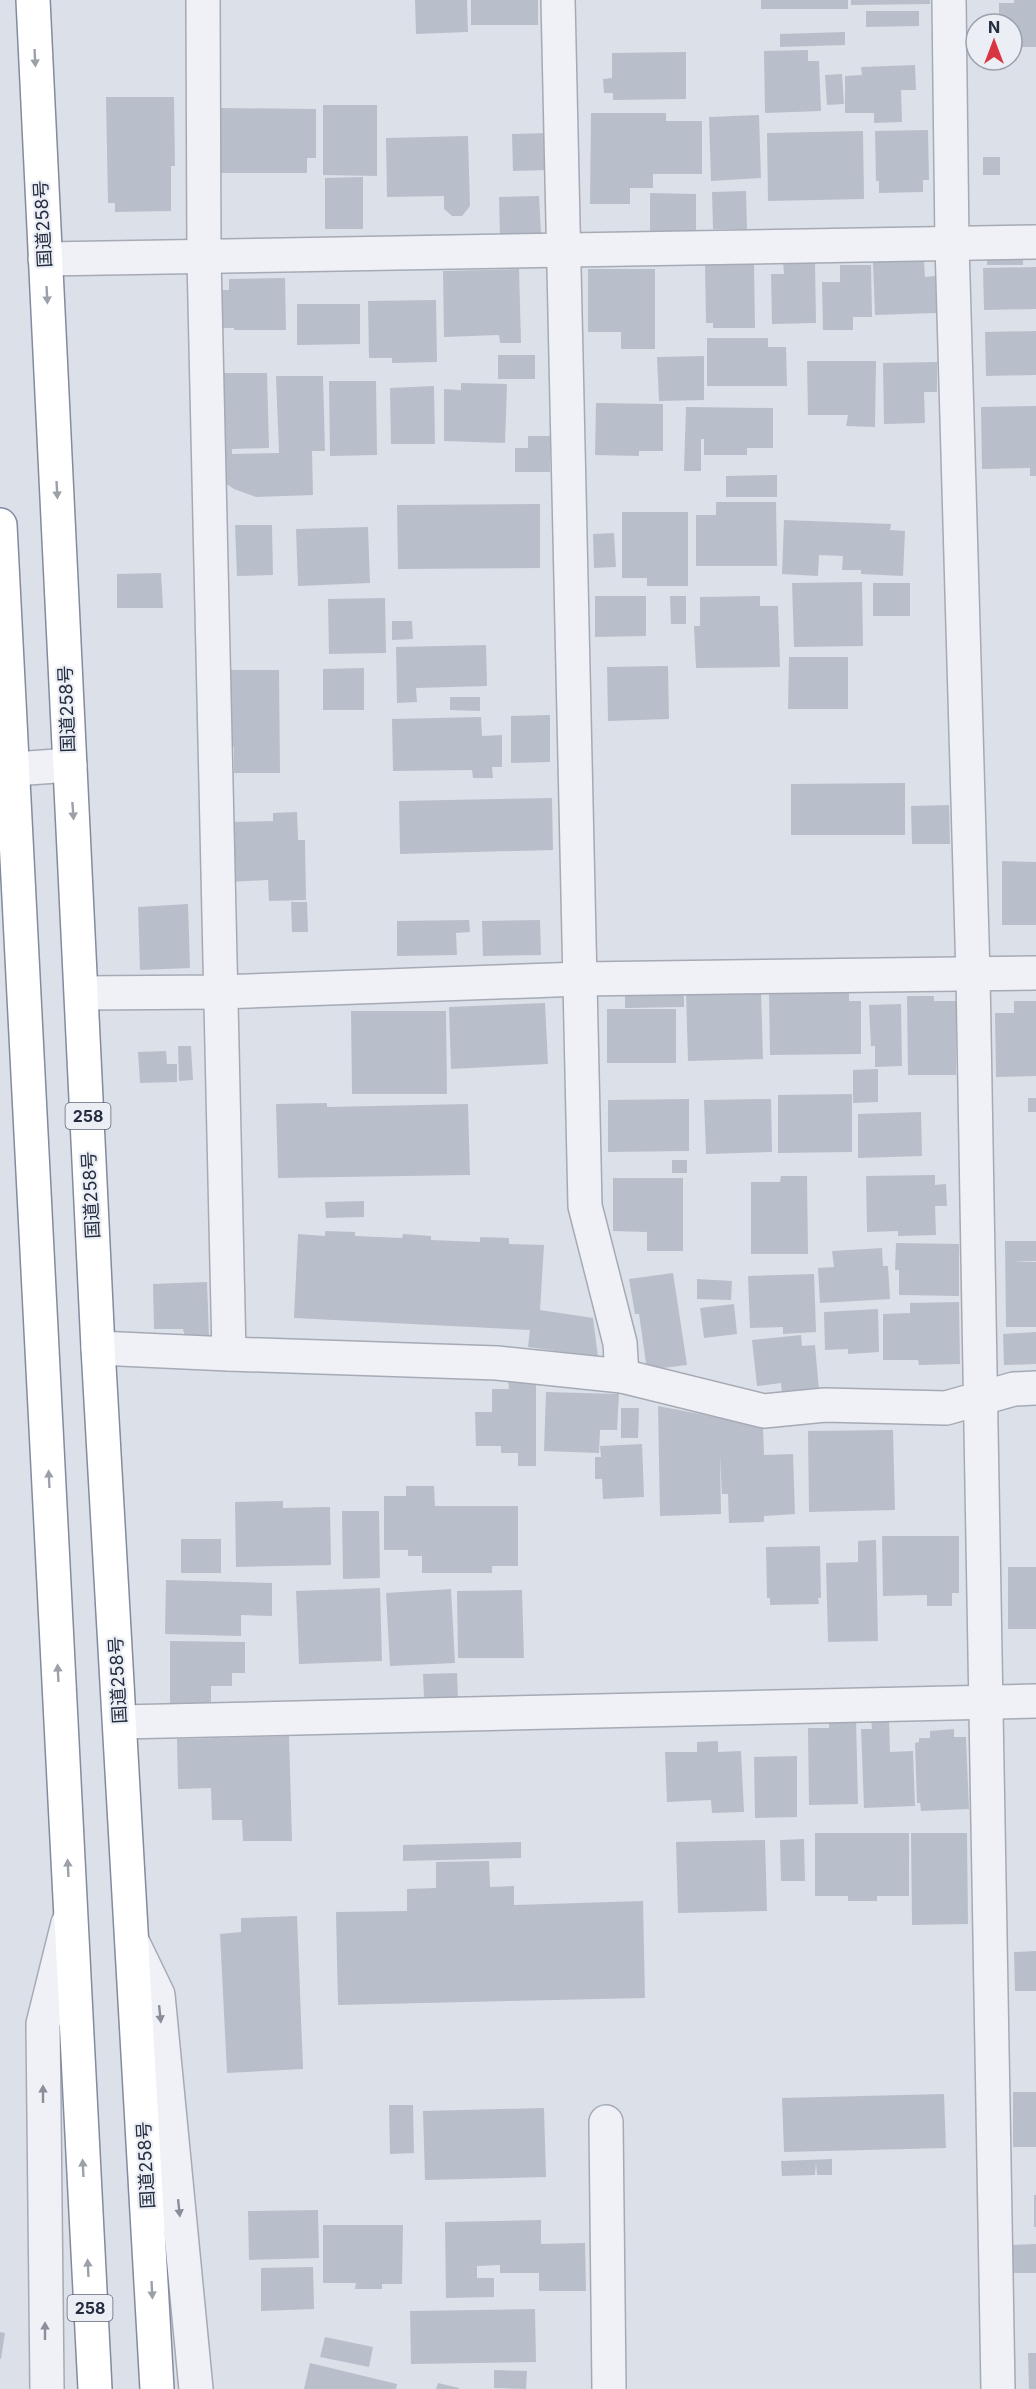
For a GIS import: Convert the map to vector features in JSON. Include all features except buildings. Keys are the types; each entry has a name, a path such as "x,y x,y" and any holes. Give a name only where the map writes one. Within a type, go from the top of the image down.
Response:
{"highway":[{"name":"国道258号","path":"33,0 98,1348 150,2232 157,2389"},
{"name":"258","path":"0,525 6,768 95,2389"}],"street":[{"path":"203,0 204,258 230,1354"},
{"path":"558,0 585,1206 620,1343 622,1376"},
{"path":"949,0 952,244 973,975 998,2389"},
{"path":"45,259 204,258 562,248 1036,242"},
{"path":"6,768 70,765"},
{"path":"82,993 220,992 581,979 1036,973"},
{"path":"98,1348 496,1363 622,1376 764,1411 825,1406 946,1408 1014,1389 1036,1388"},
{"path":"120,1722 1036,1701"},
{"path":"47,2389 43,2024 70,1914"},
{"path":"132,1941 158,1995 196,2389"},
{"path":"606,2122 609,2389"}]}
